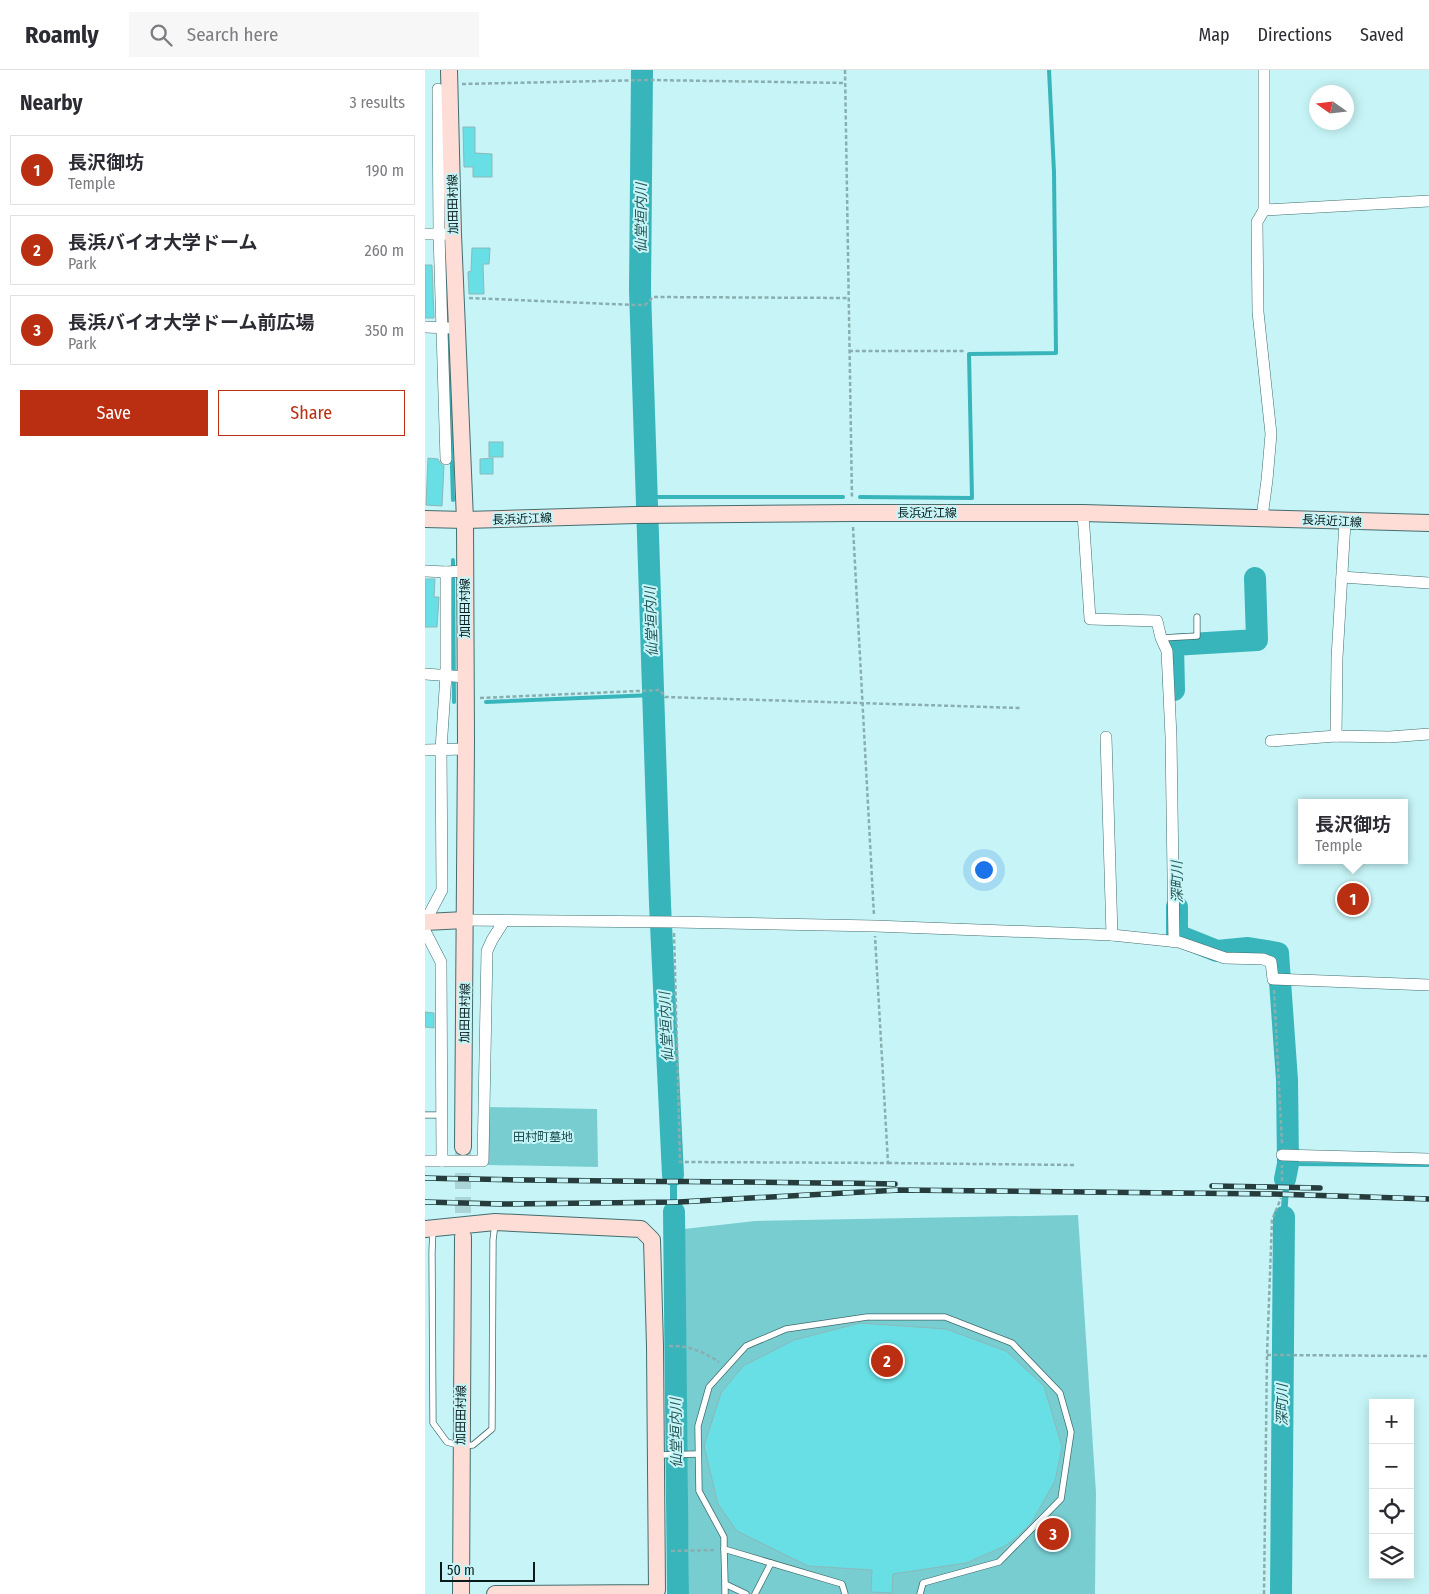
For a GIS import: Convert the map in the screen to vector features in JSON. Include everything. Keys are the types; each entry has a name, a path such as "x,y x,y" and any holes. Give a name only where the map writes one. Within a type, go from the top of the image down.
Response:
{"main road":[{"name":"加田田村線","path":"447,83 445,234 456,297 448,328 465,520 454,571 456,676 466,698 463,1147"},
{"name":"長浜近江線","path":"425,518 465,520 655,515 1083,513 1429,523"},
{"path":"425,922 465,920"},
{"path":"429,1229 495,1222 641,1229 652,1240 660,1455 657,1590 654,1593 495,1594"},
{"name":"加田田村線","path":"461,1594 463,1237"}],"street":[{"path":"1262,517 1271,434 1258,312 1257,222 1264,210 1264,70"},
{"path":"425,89 447,83"},
{"path":"1264,210 1429,201"},
{"path":"425,234 445,234 448,328 446,459"},
{"path":"425,327 448,328"},
{"path":"1083,513 1090,619 1157,621 1161,638 1167,650 1171,737 1174,942"},
{"path":"1336,736 1337,658 1345,522"},
{"path":"425,571 454,571"},
{"path":"1341,577 1429,583"},
{"path":"425,674 456,676 441,749 442,890 425,922 425,931 441,962 442,1161"},
{"path":"1271,741 1336,736 1429,734"},
{"path":"1106,737 1111,936"},
{"path":"425,750 466,748"},
{"path":"465,920 875,926 1111,936 1179,942 1225,958 1263,959 1271,962 1273,979 1429,985"},
{"path":"425,1161 483,1161 487,951 505,921"},
{"path":"1283,1155 1429,1159"}],"lane":[{"path":"1161,638 1197,636 1197,617"},
{"path":"425,1115 442,1115"},
{"path":"429,1229 432,1252 433,1423 447,1442 461,1446 473,1444 492,1429 493,1240 495,1222"},
{"path":"725,1594 724,1537 699,1491 697,1426 709,1387 746,1346 786,1330 867,1317 945,1317 1013,1343 1060,1393 1071,1432 1061,1499 999,1562 923,1583 920,1594"},
{"path":"660,1455 698,1454"},
{"path":"724,1549 842,1584 845,1594"},
{"path":"755,1594 771,1563"},
{"path":"725,1584 746,1594"}],"path":[{"path":"845,70 853,513 888,1163"},
{"path":"447,83 649,80 845,83"},
{"path":"456,297 635,305 645,305 653,297 848,298"},
{"path":"849,351 964,351"},
{"path":"466,698 659,690 665,696 1020,708"},
{"path":"672,922 680,1162 1074,1165"},
{"path":"1273,979 1283,1155 1282,1181"},
{"path":"1264,1594 1267,1355 1272,1220 1281,1198"},
{"path":"679,1346 704,1352 727,1367"},
{"path":"1267,1355 1429,1356"},
{"path":"667,1551 724,1549"}],"green space":[{"name":"田村町墓地","path":"488,1107 597,1109 598,1167 488,1165"},
{"path":"1078,1215 1096,1493 1095,1594 689,1594 684,1229 755,1221"}],"shaded area":[{"path":"1291,1161 1287,1217 1280,1217 1285,1164"},
{"path":"670,1174 677,1175 677,1211 670,1211"}],"building":[{"path":"463,127 475,127 475,153 492,154 492,177 473,177 473,167 464,167"},
{"path":"472,248 490,248 489,264 483,264 484,294 469,294 468,272 471,271"},
{"path":"425,265 432,265 434,318 425,318"},
{"path":"489,442 503,442 503,457 489,457"},
{"path":"428,458 438,459 444,466 442,506 426,505"},
{"path":"493,458 493,474 480,474 480,459"},
{"path":"425,579 435,579 434,597 439,597 437,627 425,627"},
{"path":"425,1012 434,1013 434,1028 425,1027"},
{"path":"860,1323 946,1329 1006,1351 1044,1386 1062,1447 1055,1481 1032,1522 1017,1537 1005,1546 966,1563 893,1574 892,1593 871,1592 872,1570 808,1566 737,1531 718,1504 704,1446 721,1393 743,1366 794,1340"}],"waterway":[{"name":"仙堂垣内川","path":"642,70 640,290 660,904 673,1175"},
{"path":"860,497 972,498 969,354 1056,353 1054,172 1049,70"},
{"path":"446,270 453,500"},
{"path":"647,497 843,497"},
{"path":"453,560 454,702"},
{"name":"深町川","path":"1174,690 1173,645 1257,640 1255,578"},
{"path":"486,702 653,695"},
{"name":"深町川","path":"1177,907 1177,935 1217,951 1248,948 1278,953 1287,1080 1288,1164 1285,1179"},
{"path":"1288,1164 1429,1165"},
{"name":"仙堂垣内川","path":"674,1212 678,1594"},
{"name":"深町川","path":"1281,1594 1284,1217"}],"tunnel":[{"path":"463,1147 463,1237"}],"railway":[{"path":"425,1178 895,1184"},
{"path":"1212,1186 1320,1188"},
{"path":"425,1202 502,1204 679,1202 899,1190 1274,1194 1429,1199"}],"place":[{"name":"長沢御坊","path":"1353,899"},
{"name":"長浜バイオ大学ドーム","path":"887,1361"},
{"name":"長浜バイオ大学ドーム前広場","path":"1053,1534"}]}
